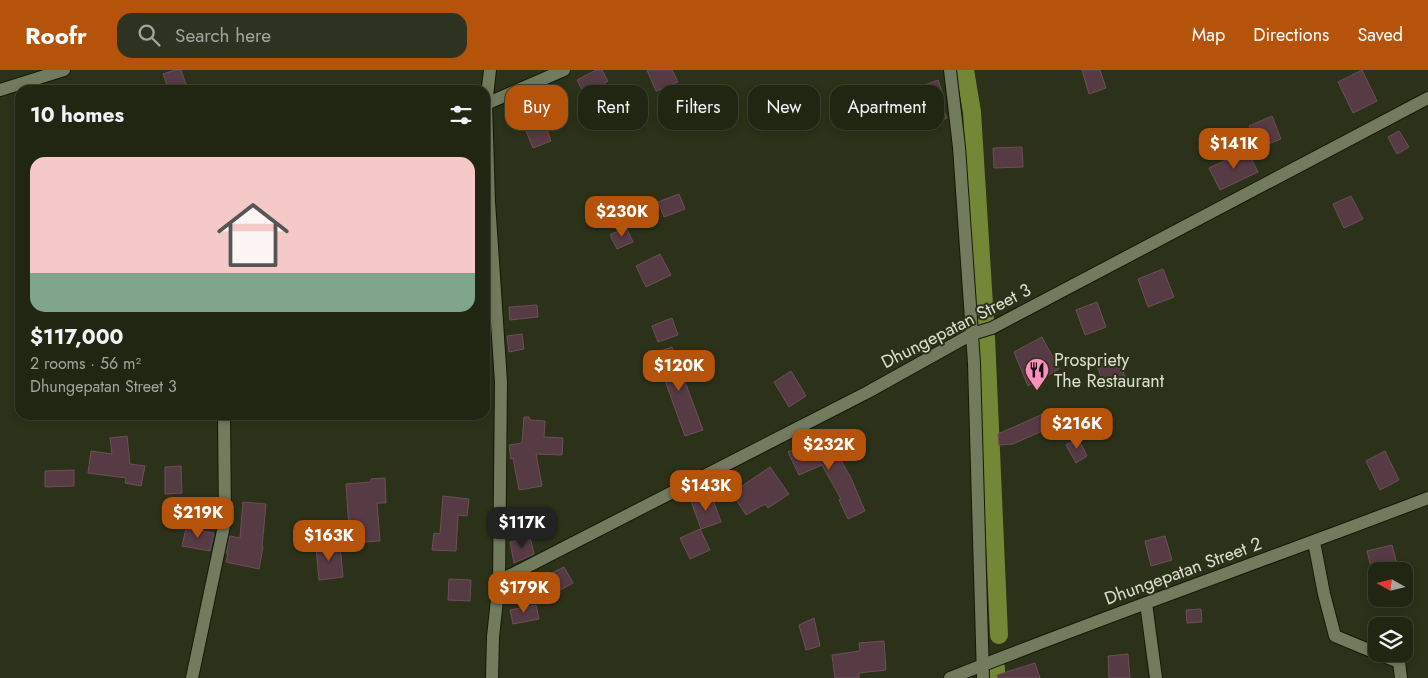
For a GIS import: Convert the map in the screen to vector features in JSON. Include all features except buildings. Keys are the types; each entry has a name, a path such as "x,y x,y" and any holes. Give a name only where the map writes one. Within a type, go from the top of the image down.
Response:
{"street":[{"path":"16,85 64,70"},
{"path":"488,85 490,70"},
{"path":"490,102 564,70"},
{"path":"950,70 959,147 974,363 983,672"},
{"path":"0,90 15,85"},
{"name":"Dhungepatan Street 3","path":"499,581 868,392 972,334 992,328 1428,98"},
{"path":"490,241 501,382 499,581 493,637 492,678"},
{"path":"192,678 225,521 224,420"},
{"name":"Dhungepatan Street 2","path":"950,678 983,672 1146,603 1428,498"},
{"path":"1314,542 1334,636 1368,649"},
{"path":"1146,603 1156,678"},
{"path":"1399,662 1401,678"}],"waterway":[{"path":"965,70 972,112 985,321"},
{"path":"986,337 999,635"},
{"path":"996,668 996,678"}],"place":[{"name":"Prospriety The Restaurant","path":"1037,391"}]}
